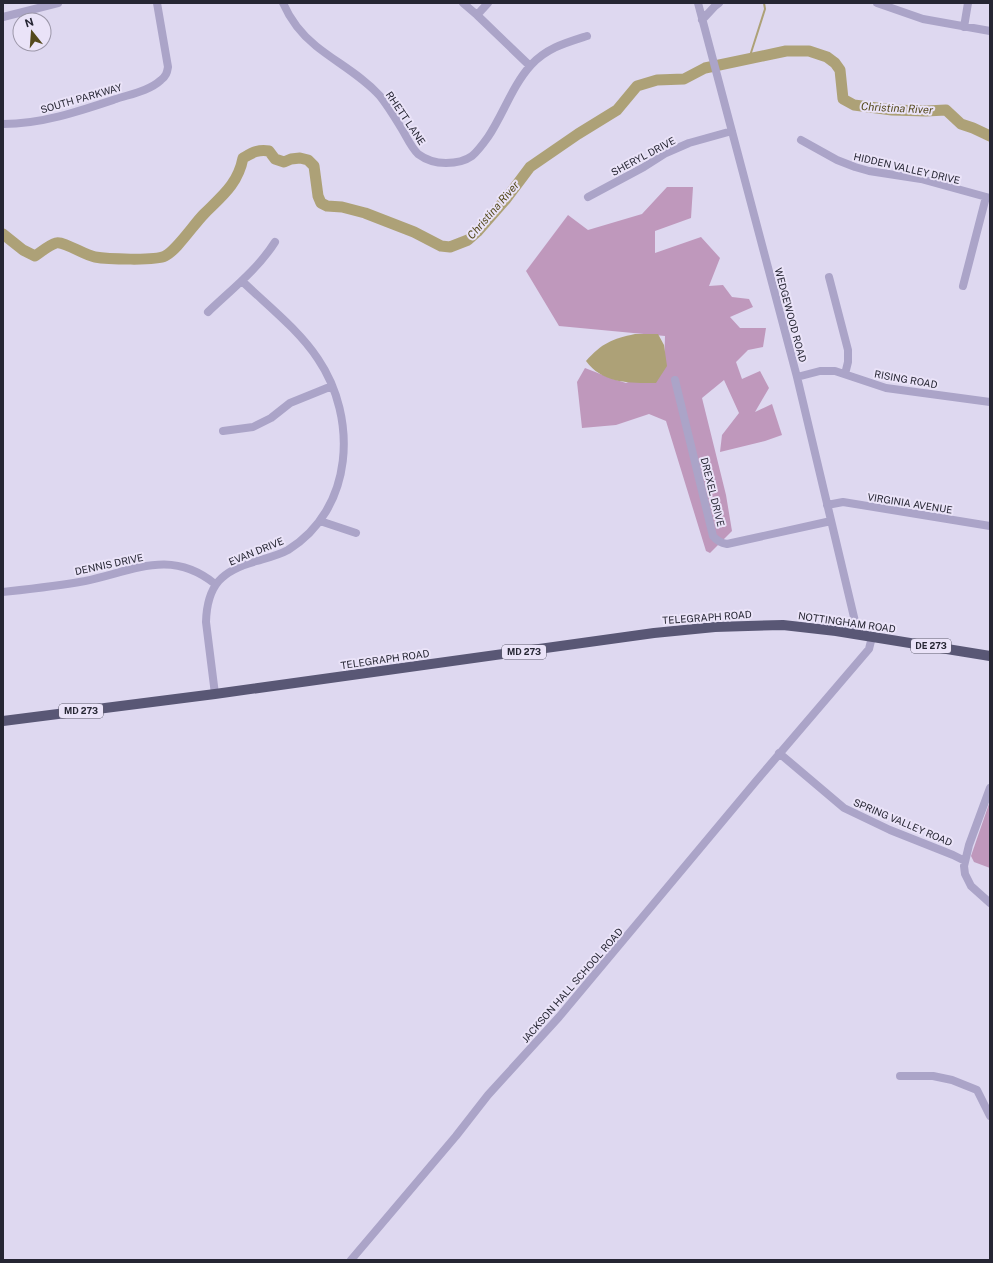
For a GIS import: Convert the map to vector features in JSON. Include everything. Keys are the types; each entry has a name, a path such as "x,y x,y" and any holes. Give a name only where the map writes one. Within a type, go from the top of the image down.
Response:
{"main road":[{"name":"NOTTINGHAM ROAD","path":"771,625 817,628 990,656"},
{"name":"TELEGRAPH ROAD","path":"3,721 215,694 654,633 715,627 771,625"}],"street":[{"path":"3,17 58,3"},
{"name":"SOUTH PARKWAY","path":"3,124 30,122 86,109 143,91 161,81 167,74 168,67 157,3"},
{"name":"RHETT LANE","path":"283,3 293,21 315,45 361,77 380,96 393,114 409,143 417,153 431,161 439,163 457,162 475,154 494,129 516,87 530,66 542,54 555,47 586,36"},
{"path":"463,3 530,66"},
{"path":"477,15 488,3"},
{"name":"WEDGEWOOD ROAD","path":"698,3 797,377 858,634"},
{"path":"702,20 714,6 719,3"},
{"path":"877,3 923,20 990,31"},
{"path":"964,27 968,3"},
{"name":"SHERYL DRIVE","path":"588,197 644,167 666,153 689,143 732,131"},
{"name":"HIDDEN VALLEY DRIVE","path":"802,140 837,160 854,167 869,171 922,179 988,198"},
{"path":"963,286 988,198"},
{"path":"208,312 242,281 269,252 275,242"},
{"path":"829,278 848,350 848,362 845,374"},
{"name":"EVAN DRIVE","path":"215,584 224,576 244,564 288,550 310,532 320,521 336,491 340,479 345,447 342,422 332,386 321,364 303,339 242,281"},
{"name":"RISING ROAD","path":"797,377 820,371 835,371 886,388 990,402"},
{"name":"DREXEL DRIVE","path":"675,380 713,536 716,540 727,544 831,521"},
{"path":"223,431 253,427 271,418 290,403 332,386"},
{"name":"VIRGINIA AVENUE","path":"827,504 843,502 990,526"},
{"path":"320,521 356,533"},
{"name":"DENNIS DRIVE","path":"3,592 86,580 136,567 159,564 191,570 204,575 215,584"},
{"path":"215,584 206,611 215,694"},
{"name":"JACKSON HALL SCHOOL ROAD","path":"351,1260 435,1161 488,1095 559,1017 625,940 780,753 870,649 872,637"},
{"name":"SPRING VALLEY ROAD","path":"780,753 844,808 890,830 953,854 965,861"},
{"path":"990,788 965,861 964,871 968,882 974,890 990,903"},
{"path":"900,1076 933,1076 952,1080 977,1090 990,1116"}],"shaded area":[{"path":"667,187 693,187 691,218 655,231 655,253 701,237 720,258 709,286 723,285 732,297 749,299 753,307 730,317 740,328 766,328 763,347 748,350 736,362 742,379 760,371 769,388 755,412 772,404 782,435 765,441 720,452 722,435 739,413 724,380 702,398 726,495 732,531 710,553 706,551 666,421 649,414 616,425 582,428 577,382 585,368 626,383 664,369 665,336 559,326 526,271 568,215 588,230 642,214"},
{"path":"635,334 658,334 664,345 667,366 656,383 618,381 600,374 586,361 602,346 614,340"},
{"path":"990,801 990,868 974,862 971,856"}],"waterway":[{"path":"749,59 765,9 764,3"},
{"name":"Christina River","path":"3,234 23,250 35,256 51,245 60,243 90,256 101,258 160,258 174,249 200,218 228,189 241,167 243,158 255,152 269,151 275,159 284,162 291,159 300,158 308,160 314,166 318,196 321,203 327,206 342,207 365,213 414,232 441,246 450,247 468,240 477,232 506,199 530,167 578,134 617,110 637,86 657,80 684,79 705,68 786,51 809,51 827,57 835,63 840,70 843,99 854,105 892,110 946,110 961,124 990,136"}]}
